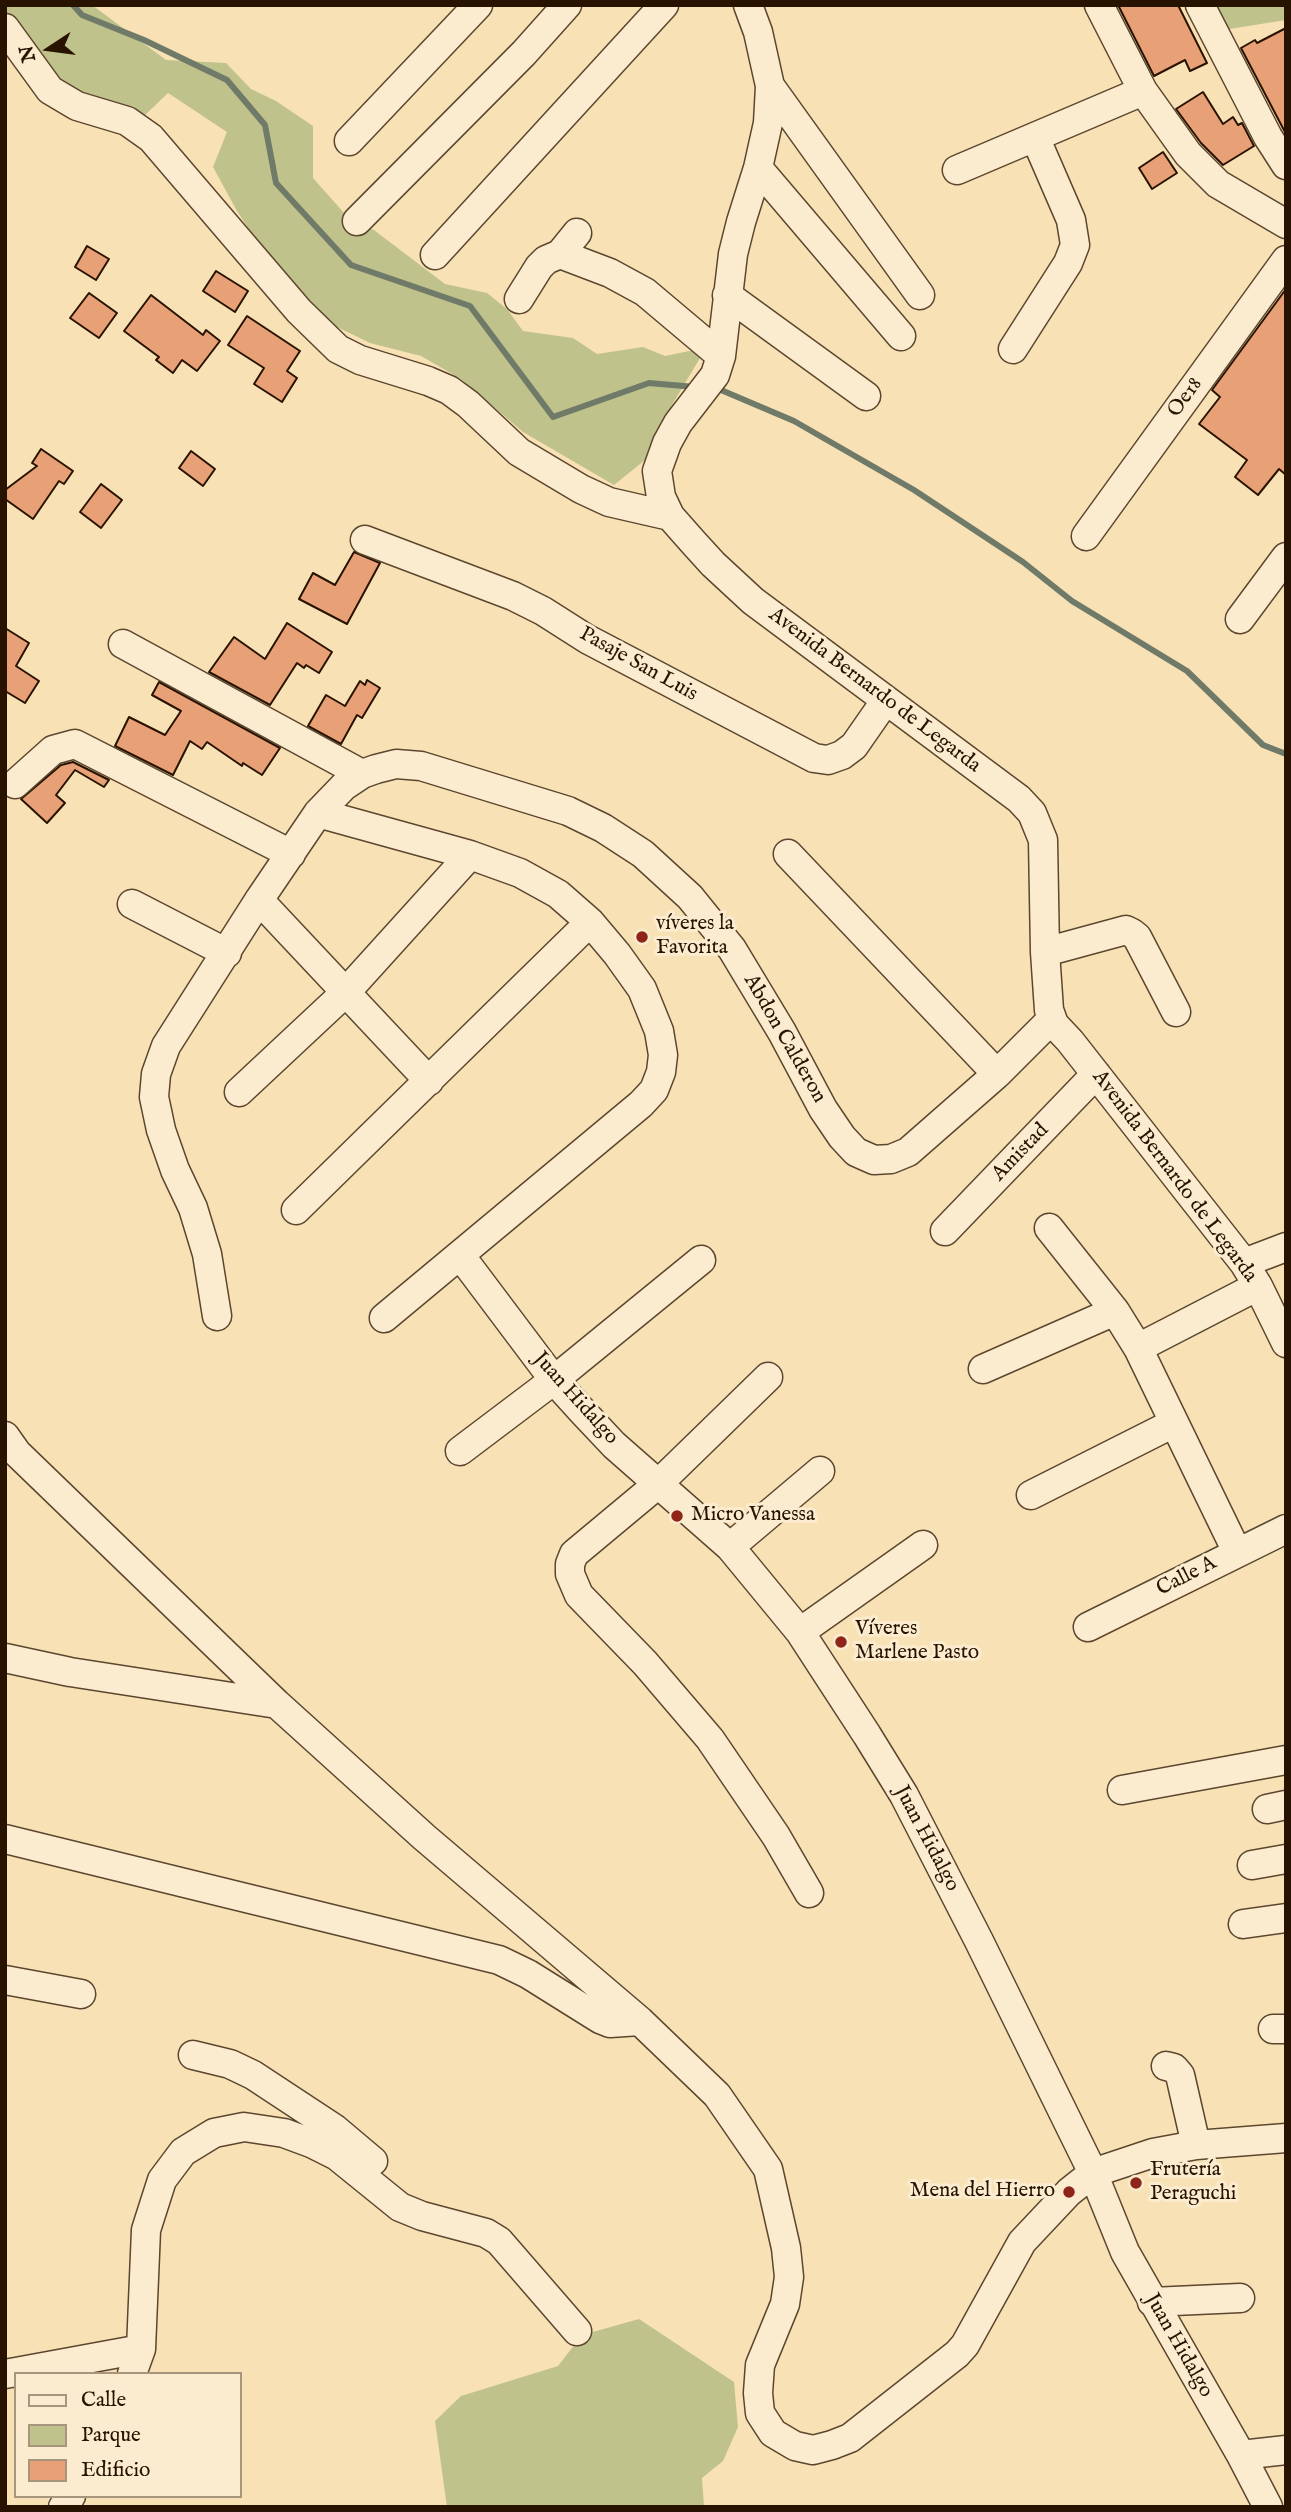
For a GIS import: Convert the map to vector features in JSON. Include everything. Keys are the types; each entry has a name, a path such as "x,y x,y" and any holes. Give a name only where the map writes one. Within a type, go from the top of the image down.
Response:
{"street":[{"path":"349,141 478,5"},
{"path":"357,221 524,53 567,5"},
{"path":"435,255 664,5"},
{"path":"718,365 727,295 741,222 758,168 768,123 770,86 758,32 748,5"},
{"path":"1099,5 1143,92 1188,154 1218,184 1286,225"},
{"path":"1200,5 1268,137 1286,164"},
{"path":"5,28 50,90 77,106 127,121 151,138 299,311 338,349 360,360 428,380 449,390 468,404 519,452 582,489 618,505 670,516"},
{"path":"770,86 920,295"},
{"path":"957,170 1143,92"},
{"path":"1013,349 1068,263 1075,245 1071,220 1035,137"},
{"path":"758,168 901,335"},
{"path":"519,299 546,260 569,243 584,262 637,287 718,365"},
{"name":"Oe18","path":"1086,536 1286,260"},
{"path":"727,295 866,396"},
{"name":"Avenida Bernardo de Legarda","path":"718,365 667,443 657,471 659,488 670,516 713,564 752,601 1019,799 1037,819 1043,840 1045,952 1052,1019 1251,1275 1286,1343"},
{"name":"Pasaje San Luis","path":"365,540 533,606 587,639 814,758 828,760 842,755 854,746 886,699"},
{"path":"1240,619 1286,557"},
{"path":"123,644 362,774"},
{"path":"15,785 53,750 75,744 291,854"},
{"name":"Abdon Calderon","path":"217,1316 207,1254 193,1208 175,1170 161,1130 154,1097 156,1074 166,1046 318,813 344,786 362,774 396,764 421,766 468,779 568,811 603,828 643,854 690,897 732,949 782,1032 823,1109 856,1152 874,1160 891,1159 908,1152 997,1074 1052,1019"},
{"path":"318,813 470,855 520,873 558,894 590,922 642,989 652,1009 663,1055 654,1090 641,1104 384,1318"},
{"path":"788,854 997,1074"},
{"path":"239,1092 346,992 470,855"},
{"path":"259,900 429,1081"},
{"path":"132,904 227,953"},
{"path":"296,1210 590,922"},
{"path":"1045,952 1126,930 1137,937 1176,1012"},
{"name":"Amistad","path":"946,1231 1096,1074"},
{"path":"1049,1228 1115,1311 1138,1348 1237,1552"},
{"path":"1138,1348 1251,1275 1286,1247"},
{"name":"Juan Hidalgo","path":"460,1255 554,1380 614,1445 730,1547 800,1632 904,1795 1093,2173 1125,2252 1268,2507"},
{"path":"460,1451 554,1380 701,1259"},
{"path":"983,1369 1115,1311"},
{"path":"768,1377 658,1484 574,1554 570,1564 572,1583 579,1595 645,1663 710,1739 776,1836 809,1893"},
{"path":"1031,1495 1174,1423"},
{"path":"9,1447 277,1704 424,1837 639,2021 717,2095 768,2169 786,2248 789,2277 785,2304 760,2365 758,2393 760,2413 774,2433 795,2446 813,2450 850,2438 957,2354 965,2345 1022,2242 1069,2192 1093,2173 1153,2153 1196,2145 1286,2138"},
{"path":"730,1547 820,1471"},
{"name":"Calle A","path":"1088,1627 1286,1529"},
{"path":"800,1632 923,1545"},
{"path":"5,1658 70,1672 277,1704"},
{"path":"1122,1790 1286,1760"},
{"path":"5,1839 499,1960 528,1974 600,2019 610,2023 639,2021"},
{"path":"1252,1864 1286,1859"},
{"path":"1243,1924 1286,1918"},
{"path":"5,1980 81,1994"},
{"path":"193,2055 230,2064 253,2075 335,2129 416,2199 422,2216"},
{"path":"1167,2066 1174,2068 1180,2075 1196,2145"},
{"path":"25,2372 137,2361 146,2230 162,2180 183,2152 214,2133 244,2127 284,2133 311,2143 337,2156 400,2207 422,2216 486,2233 499,2241 577,2331"},
{"path":"1152,2302 1240,2298"},
{"path":"1241,2455 1286,2450"}],"green space":[{"path":"5,5 92,5 166,60 226,63 251,89 276,101 313,126 313,178 353,223 374,230 445,284 487,293 507,309 523,331 573,338 597,354 643,347 665,356 699,349 700,358 672,405 645,460 614,485 523,432 461,379 421,356 370,343 335,326 272,265 237,211 213,167 227,132 168,93 143,117 56,86 5,21"},
{"path":"1209,5 1286,5 1286,20 1223,30"},
{"path":"639,2319 734,2382 738,2427 723,2461 702,2478 704,2507 447,2507 435,2421 461,2396 558,2366 582,2335"}],"building":[{"path":"1118,5 1178,5 1207,63 1190,71 1185,60 1154,76"},
{"path":"1286,28 1286,134 1241,48"},
{"path":"1203,92 1223,124 1233,117 1238,125 1242,123 1254,146 1223,165 1201,143 1176,109"},
{"path":"1163,152 1177,173 1152,189 1139,168"},
{"path":"87,246 109,259 96,280 75,267"},
{"path":"216,271 248,291 235,312 203,291"},
{"path":"1286,289 1286,475 1279,469 1258,495 1235,477 1247,460 1199,424 1220,397 1212,390"},
{"path":"89,293 117,313 99,338 70,318"},
{"path":"151,295 203,335 206,330 220,341 197,371 182,360 173,373 156,360 159,357 124,331"},
{"path":"247,316 300,351 287,371 297,378 282,402 254,384 264,368 228,345"},
{"path":"41,449 73,471 64,484 59,481 33,519 5,499 5,490 37,466 32,463"},
{"path":"191,451 215,469 203,486 179,468"},
{"path":"101,484 122,500 101,528 80,512"},
{"path":"354,552 380,563 347,624 299,599 313,573 335,585"},
{"path":"287,623 332,652 319,673 297,663 270,705 209,672 234,637 265,659"},
{"path":"5,628 29,643 16,666 39,681 25,703 5,691"},
{"path":"367,680 380,688 362,718 357,715 341,744 308,726 326,695 345,706 360,681 365,685"},
{"path":"159,682 280,748 262,775 243,763 242,766 207,742 202,749 190,741 173,775 115,746 129,717 165,735 181,711 152,695"},
{"path":"73,762 109,780 104,787 75,770 56,795 65,803 47,823 21,799 61,765"}],"waterway":[{"path":"73,5 82,15 144,40 227,80 265,125 276,183 351,265 470,306 553,417 649,383 695,387"},
{"path":"713,389 794,421 914,490 1023,562 1072,601 1187,671 1263,745 1286,754"}],"place":[{"name":"víveres la Favorita","path":"642,937"},
{"name":"Micro Vanessa","path":"677,1516"},
{"name":"Víveres Marlene Pasto","path":"841,1642"},
{"name":"Frutería Peraguchi","path":"1136,2183"},
{"name":"Mena del Hierro","path":"1069,2192"}]}
